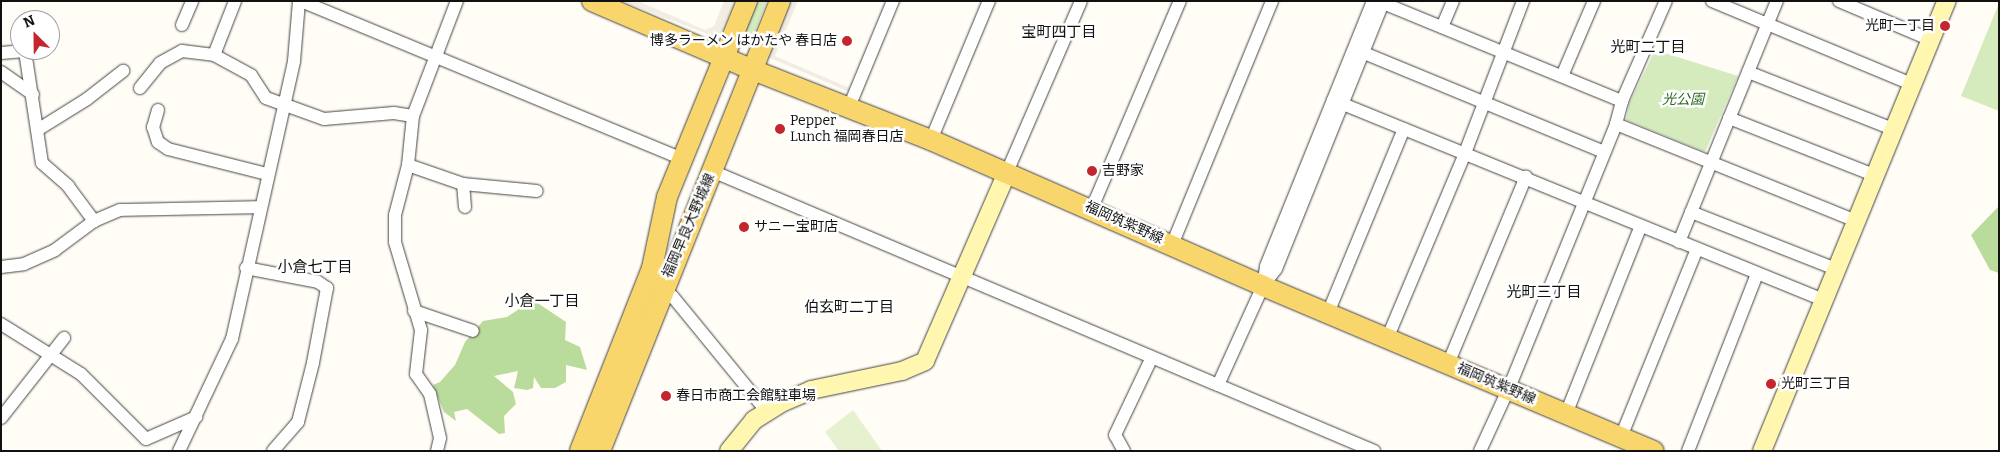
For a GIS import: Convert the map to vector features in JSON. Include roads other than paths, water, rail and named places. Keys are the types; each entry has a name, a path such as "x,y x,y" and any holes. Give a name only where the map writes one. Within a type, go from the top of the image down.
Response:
{"main road":[{"name":"福岡筑紫野線","path":"592,1 753,70 931,140 1092,208 1263,286 1509,388 1654,451"},
{"name":"福岡早良大野城線","path":"580,451 652,268 667,197 747,1"},
{"name":"福岡早良大野城線","path":"600,451 662,290 780,1"}],"street":[{"path":"182,25 192,1"},
{"path":"214,55 235,1"},
{"path":"179,451 232,339 246,268 294,60 300,1 682,159"},
{"path":"437,451 440,438 430,394 416,374 421,330 395,242 395,215 408,165 413,116 437,58 456,1"},
{"path":"849,107 893,1"},
{"path":"931,140 989,1"},
{"path":"729,451 754,420 811,390 902,371 925,361 1081,1"},
{"path":"1092,208 1180,1"},
{"path":"1172,245 1272,1"},
{"path":"1442,27 1453,1"},
{"path":"1387,339 1485,104 1502,52 1523,1"},
{"path":"1562,76 1594,1"},
{"path":"1480,451 1509,388 1616,124 1622,101 1666,1"},
{"path":"1712,1 1914,85"},
{"path":"1679,242 1777,1"},
{"path":"1839,1 1931,40"},
{"path":"1762,451 1826,301 1947,1"},
{"path":"1380,2 1622,101"},
{"path":"1339,102 1364,53 1380,2"},
{"path":"1218,385 1263,286 1276,270 1339,102 1380,2"},
{"path":"1,52 25,51 39,129 42,163 68,186 94,221"},
{"path":"140,88 160,63 182,51 214,55 251,75 266,98 324,119 394,113 413,116"},
{"path":"1364,53 1604,152"},
{"path":"39,129 87,100 123,71"},
{"path":"1,72 33,94"},
{"path":"1748,72 1896,130"},
{"path":"1339,102 1826,301"},
{"path":"158,110 153,127 158,142 168,149 267,174"},
{"path":"1729,118 1876,176"},
{"path":"1616,124 1710,165 1858,222"},
{"path":"1328,313 1404,129"},
{"path":"408,165 463,184 537,191"},
{"path":"712,171 1374,451"},
{"path":"1448,364 1526,177"},
{"path":"463,184 465,207"},
{"path":"1,267 24,264 54,250 94,221 120,210 260,207"},
{"path":"1691,212 1838,270"},
{"path":"1566,414 1641,226"},
{"path":"1621,437 1697,249"},
{"path":"246,268 318,282 327,288 313,363 298,422 274,451"},
{"path":"652,268 662,290 673,297 768,412"},
{"path":"1688,451 1757,274"},
{"path":"638,305 650,294 662,290"},
{"path":"414,311 473,331"},
{"path":"1,325 81,374 146,439 196,417"},
{"path":"1,418 64,338"},
{"path":"1124,451 1115,435 1152,357"}],"place":[{"name":"光町一丁目","path":"1945,26"},
{"name":"博多ラーメン はかたや 春日店","path":"847,41"},
{"name":"Pepper Lunch 福岡春日店","path":"780,129"},
{"name":"吉野家","path":"1092,171"},
{"name":"サニー宝町店","path":"744,227"},
{"name":"光町三丁目","path":"1771,384"},
{"name":"春日市商工会館駐車場","path":"666,396"}],"district":[{"name":"宝町四丁目","path":"1059,33"},
{"name":"光町二丁目","path":"1648,48"},
{"name":"小倉七丁目","path":"315,268"},
{"name":"光町三丁目","path":"1544,293"},
{"name":"小倉一丁目","path":"542,302"},
{"name":"伯玄町二丁目","path":"849,308"}],"park label":[{"name":"光公園","path":"1683,100"}]}
